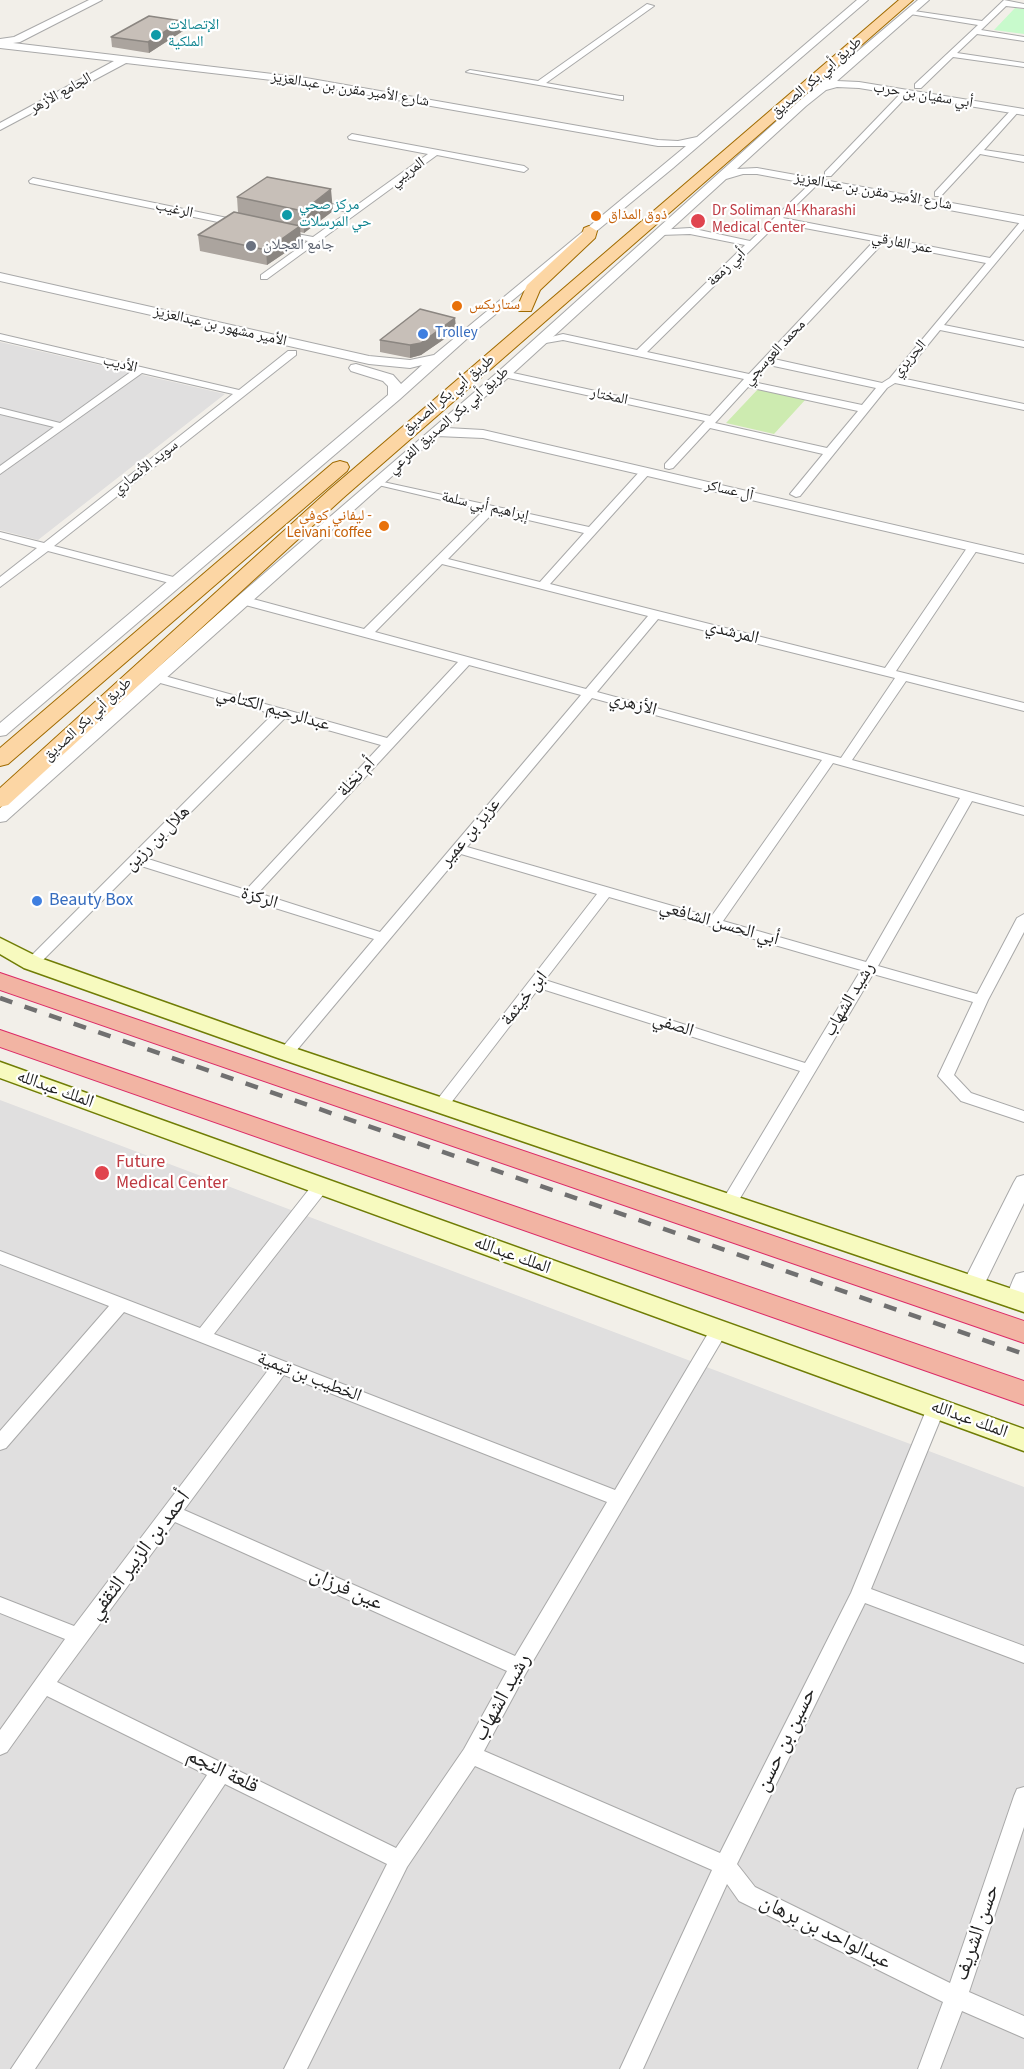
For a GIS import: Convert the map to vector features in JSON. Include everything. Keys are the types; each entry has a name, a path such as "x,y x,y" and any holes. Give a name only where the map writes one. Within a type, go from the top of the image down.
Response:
{"highway":[{"path":"0,981 1024,1332"},
{"name":"الملك عبدالله","path":"0,1038 1024,1393"},
{"path":"927,1359 1001,1400 1024,1408"}],"main road":[{"name":"طريق أبي بكر الصديق","path":"589,231 590,235 586,240 533,288 521,312 888,8 908,6"},
{"name":"طريق أبي بكر الصديق","path":"0,800 336,494 510,344 888,8"},
{"path":"802,104 888,8"},
{"path":"510,344 528,338 595,282 623,265"},
{"name":"طريق أبي بكر الصديق","path":"0,759 354,454"},
{"path":"0,945 32,963"},
{"path":"0,952 286,1053 730,1201 973,1285 1021,1294"},
{"path":"0,957 32,963"},
{"name":"الملك عبدالله","path":"0,1070 1024,1440"}],"street":[{"path":"0,44 16,40 97,0"},
{"path":"53,53 42,42 42,38 110,0"},
{"path":"0,731 863,0"},
{"name":"طريق أبي بكر الصديق الفرعي","path":"0,817 434,432 540,341 558,333 623,265 660,231 802,104 847,68 908,6 924,0"},
{"path":"918,86 1006,2 1024,6"},
{"path":"540,84 650,6"},
{"path":"908,6 983,23"},
{"path":"975,31 1024,39"},
{"name":"شارع الأمير مقرن بن عبدالعزيز","path":"0,44 159,72 422,105 668,144 697,140"},
{"name":"شارع الأمير مقرن بن عبدالعزيز","path":"0,54 104,63"},
{"path":"951,54 1024,65"},
{"name":"شارع الأمير مقرن بن عبدالعزيز","path":"122,61 306,81 629,147 661,156 668,160 669,165"},
{"name":"الجامع الأزهر","path":"0,117 104,63 122,61"},
{"name":"الجامع الأزهر","path":"0,127 92,76 104,63"},
{"name":"أبي سفيان بن حرب","path":"847,68 857,75 1024,103"},
{"path":"92,76 109,72 159,72"},
{"path":"470,72 620,98"},
{"path":"872,87 866,85 865,82 883,80"},
{"path":"64,82 77,85"},
{"name":"أبي سفيان بن حرب","path":"823,88 837,84 872,87 1019,111"},
{"path":"828,174 906,93"},
{"path":"938,194 977,151 1019,111"},
{"path":"352,136 524,169"},
{"path":"629,147 643,146 645,143 641,140"},
{"name":"شارع الأمير مقرن بن عبدالعزيز","path":"752,149 753,155 761,160 801,174 815,182 1024,222"},
{"path":"977,151 1024,159"},
{"name":"المريبي","path":"264,277 435,153"},
{"name":"شارع الأمير مقرن بن عبدالعزيز","path":"722,177 731,173 757,171 828,174 1024,209"},
{"name":"الرغيب","path":"33,181 258,228"},
{"name":"أبي زمعة","path":"639,354 815,182"},
{"path":"299,200 355,211"},
{"name":"عمر الفارقي","path":"777,220 993,261"},
{"name":"الحريري","path":"795,494 883,386 894,380 1024,222"},
{"path":"269,230 315,240"},
{"path":"660,231 690,231 752,244"},
{"name":"محمد العوسجي","path":"669,466 880,240"},
{"name":"الأمير مشهور بن عبدالعزيز","path":"0,277 380,361 410,364 441,356"},
{"name":"الأمير مشهور بن عبدالعزيز","path":"0,286 368,371 392,381 397,389 395,396"},
{"path":"938,327 1024,344"},
{"path":"558,333 864,409"},
{"name":"الأديب","path":"0,337 240,393"},
{"name":"سويد الأنصاري","path":"0,583 292,353"},
{"path":"368,371 380,368 382,365 380,361"},
{"path":"767,361 883,386"},
{"path":"0,471 140,370"},
{"name":"المختار","path":"504,374 830,452"},
{"path":"894,380 1024,407"},
{"name":"آل عساكر","path":"461,410 476,419 489,431 645,472 795,494 1024,547"},
{"path":"0,411 61,426"},
{"name":"آل عساكر","path":"434,432 489,431 669,466 723,484 1024,559"},
{"path":"542,586 645,472"},
{"name":"إبراهيم أبي سلمة","path":"378,482 591,531"},
{"path":"366,634 492,508"},
{"path":"0,535 177,581"},
{"path":"889,672 973,547"},
{"name":"المرشدي","path":"440,560 889,672 902,678 1024,706"},
{"name":"الأزهري","path":"242,600 1024,811"},
{"name":"عزيز بن عمير","path":"286,1053 656,614"},
{"name":"أم نخلة","path":"248,896 466,661"},
{"name":"عبدالرحيم الكتامي","path":"157,678 390,743"},
{"path":"844,762 902,678"},
{"name":"هلال بن رزين","path":"32,963 282,713"},
{"path":"715,922 830,758"},
{"name":"رشيد الشهاب","path":"730,1201 870,968 968,796"},
{"name":"أبي الحسن الشافعي","path":"458,849 981,1000"},
{"name":"الركزة","path":"137,860 382,938"},
{"name":"ابن خيثمة","path":"442,1104 538,983 606,892"},
{"path":"1024,918 981,1000 946,1076 966,1097 1024,1117"},
{"name":"الصفي","path":"538,983 809,1069"},
{"path":"973,1285 1024,1182"},
{"path":"203,1336 320,1186"},
{"name":"الخطيب بن تيمية","path":"0,1257 619,1499"},
{"path":"0,1443 121,1304"},
{"name":"رشيد الشهاب","path":"295,2069 400,1860 471,1755 519,1667 719,1330"},
{"name":"أحمد بن الزبير الثقفي","path":"0,1746 78,1636 281,1367"},
{"name":"حسين بن حسن","path":"631,2069 724,1865 860,1593 936,1408"},
{"name":"عين فرزان","path":"172,1513 519,1667"},
{"path":"860,1593 1024,1655"},
{"path":"0,1605 78,1636"},
{"name":"قلعة النجم","path":"44,1685 400,1860"},
{"name":"عبدالواحد بن برهان","path":"471,1755 724,1865 747,1894 956,1997 1024,2027"},
{"path":"22,2069 222,1771"},
{"name":"حسن الشريف","path":"929,2069 956,1997 1024,1796"}],"shaded area":[{"path":"0,342 225,394 38,540 0,530"},
{"path":"0,1100 1024,1487 1024,2069 0,2069"}],"green space":[{"path":"1015,8 1024,9 1024,34 994,30"},
{"path":"759,388 806,399 774,434 726,423"}],"building":[{"path":"149,16 182,21 148,42 111,37"},
{"path":"267,177 331,189 303,211 237,197"},
{"path":"234,212 300,226 266,250 198,235"},
{"path":"420,309 455,318 421,343 410,345 380,340"}],"railway":[{"path":"0,998 1024,1354"}],"place":[{"name":"الإتصالات الملكية","path":"156,35"},
{"name":"مركز صحي حي المرسلات","path":"287,215"},
{"name":"ذوق المذاق","path":"596,216"},
{"name":"Dr Soliman Al-Kharashi Medical Center","path":"698,221"},
{"name":"جامع العجلان","path":"251,246"},
{"name":"ستاربكس","path":"457,306"},
{"name":"Trolley","path":"423,334"},
{"name":"ليفاني كوفي - Leivani coffee","path":"384,526"},
{"name":"Beauty Box","path":"37,901"},
{"name":"Future Medical Center","path":"102,1173"}]}
